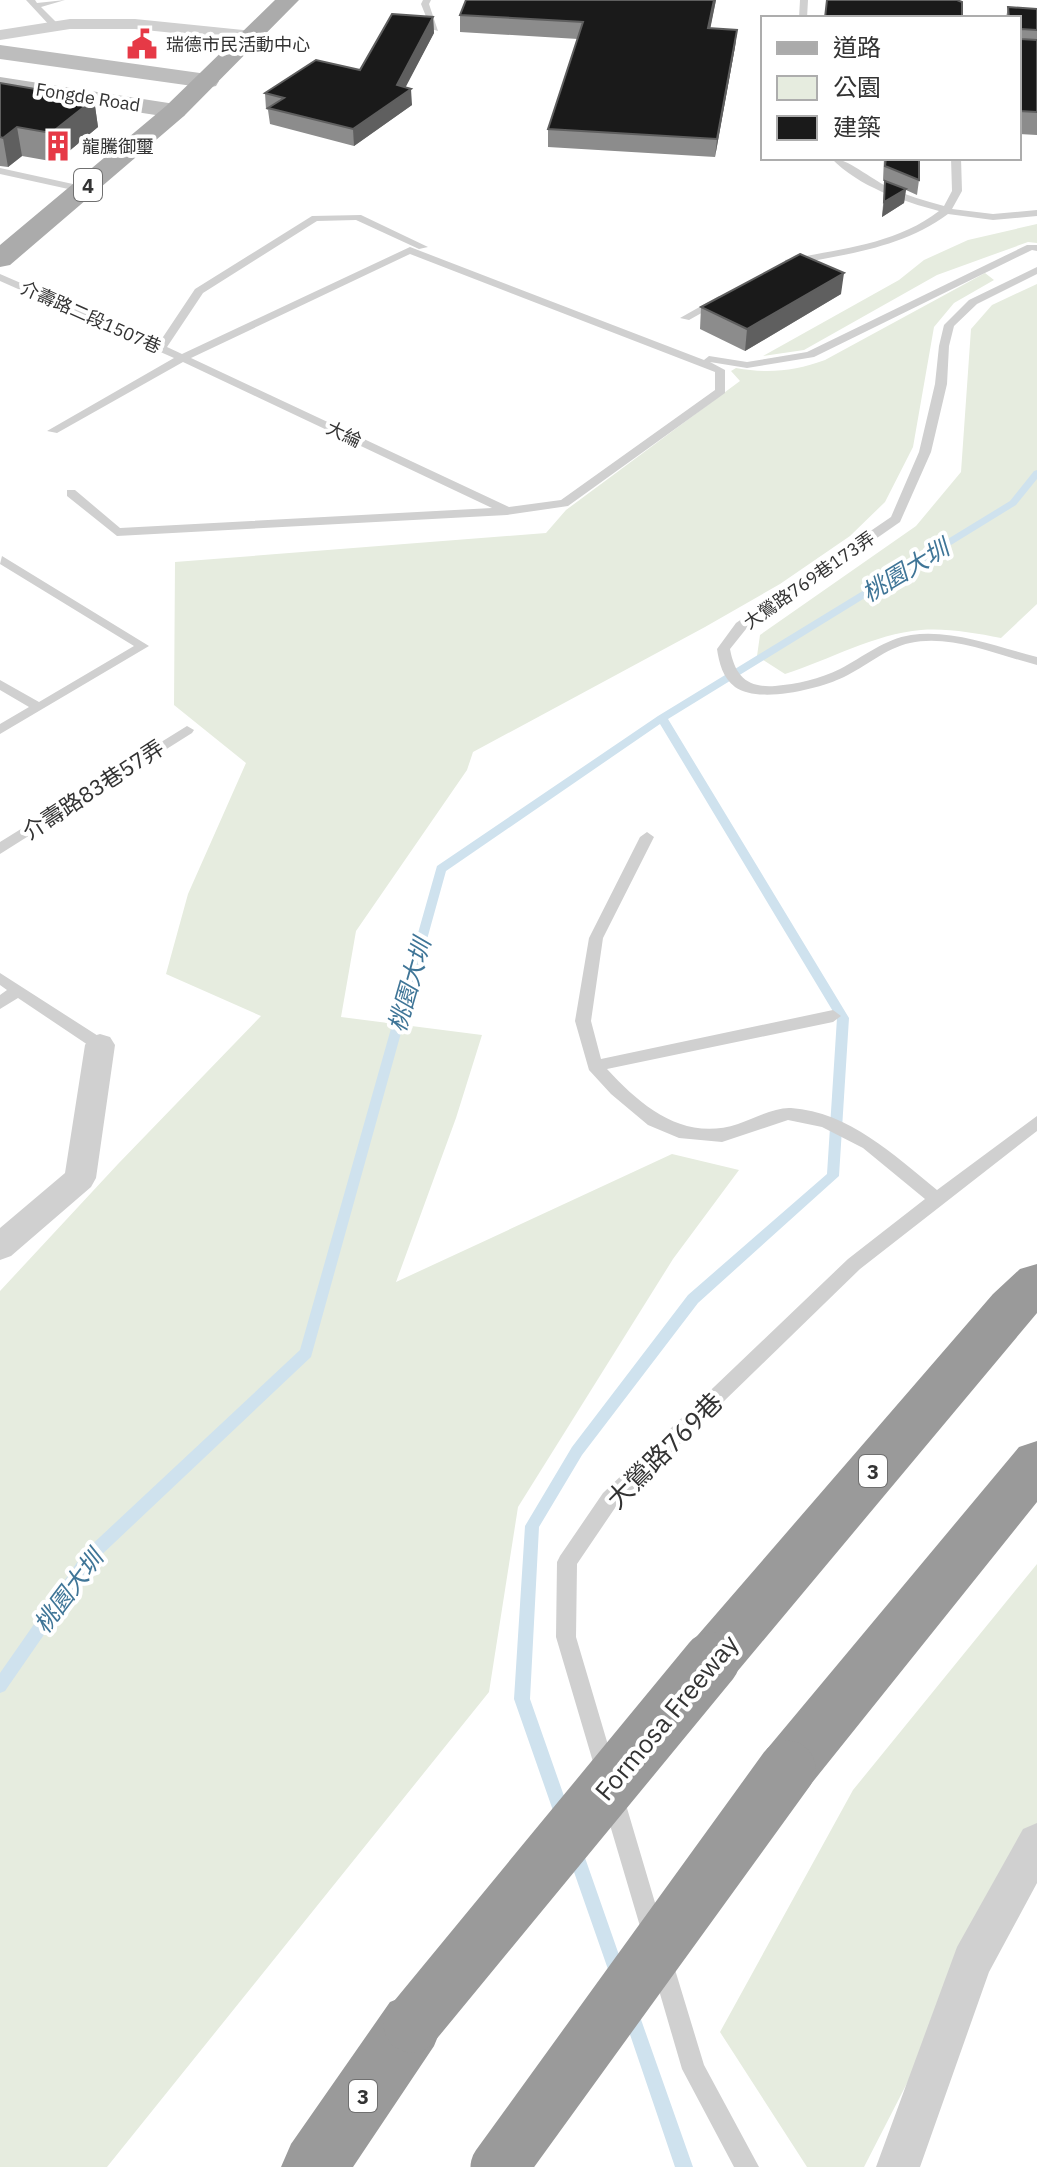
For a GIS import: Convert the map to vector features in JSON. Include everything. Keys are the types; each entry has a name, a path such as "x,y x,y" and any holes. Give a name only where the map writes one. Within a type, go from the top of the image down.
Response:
{"highway":[{"name":"Formosa Freeway","path":"314,2167 412,2024 711,1661 1010,1308 1037,1283"},
{"path":"499,2167 787,1769 1037,1463"}],"main road":[{"name":"4","path":"0,259 175,111 288,0"},
{"name":"Fongde Road","path":"0,52 207,81"},
{"name":"Fongde Road","path":"0,84 175,111"}],"street":[{"path":"0,35 55,26 135,24 253,36"},
{"path":"0,1247 80,1178 100,1045"},
{"path":"898,2167 972,1962 1037,1843"}],"lane":[{"path":"32,3 61,0"},
{"path":"427,0 425,4 435,29"},
{"path":"32,3 55,26"},
{"path":"838,160 847,170 867,182 947,211 987,217 1037,213"},
{"path":"773,269 786,262 909,235 947,211 957,194 956,160"},
{"path":"0,171 82,189"},
{"path":"161,348 199,291 315,218 358,217 419,245 684,352 747,365 810,355 991,264 1031,247 1037,248"},
{"path":"53,431 182,358 410,250 720,370 721,391 564,503 507,511 117,532 71,493"},
{"name":"大鶯路769巷173弄","path":"1037,270 973,302 949,325 941,384 925,452 896,519 741,626 723,649 726,666 739,685 757,691 795,687 832,677 905,640 931,637 1037,661"},
{"name":"介壽路二段1507巷","path":"0,277 182,358"},
{"path":"685,318 736,290"},
{"name":"大綸","path":"182,358 507,511"},
{"path":"0,730 143,646 2,560"},
{"path":"0,684 38,707"},
{"name":"介壽路83巷57弄","path":"0,849 187,730"},
{"path":"647,837 596,938 583,1021 595,1066 617,1090 654,1121 685,1134 722,1136 788,1114 826,1122 869,1144 938,1200"},
{"path":"0,978 100,1045"},
{"path":"0,1003 18,990"},
{"path":"595,1066 833,1016"},
{"name":"大鶯路769巷","path":"747,2167 694,2069 689,2054 566,1637 567,1562 610,1499 854,1264 1037,1122"}],"green space":[{"path":"1037,224 1037,243 1028,242 937,275 804,350 763,356 899,280 924,260 968,240"},
{"path":"985,273 994,280 954,303 934,327 913,447 885,502 850,536 780,584 473,752 467,770 356,931 341,1017 482,1035 456,1118 396,1282 672,1154 739,1170 673,1259 518,1507 489,1692 107,2167 0,2167 0,1291 261,1016 166,974 188,894 246,763 174,705 175,562 546,533 566,510 740,381 731,371 736,368 781,370 825,360"},
{"path":"1037,284 1037,604 1001,638 941,630 903,632 785,674 757,656 760,635 916,526 961,472 971,329 992,305"},
{"path":"1037,1564 1037,1830 864,2167 807,2167 720,2032 853,1790"}],"building":[{"path":"466,0 714,0 708,28 737,30 717,139 548,129 583,22 460,15"},
{"path":"827,0 962,2 962,16 825,16"},
{"path":"1008,7 1037,9 1037,30 1021,29 1021,16 1009,16"},
{"path":"392,14 433,17 397,85 411,89 353,129 268,108 284,98 265,93 316,60 360,70"},
{"path":"1021,39 1037,40 1037,112 1021,111"},
{"path":"0,83 94,99 51,133 17,127 3,138 0,137"},
{"path":"886,160 919,160 919,180 885,166"},
{"path":"885,181 906,189 884,202"},
{"path":"800,254 844,273 747,329 701,307"}],"waterway":[{"name":"桃園大圳","path":"662,718 1013,503 1037,473"},
{"name":"桃園大圳","path":"0,1686 90,1556 306,1353 441,869 662,718"},
{"path":"563,1816 522,1699 532,1526 577,1451 693,1299 833,1176 843,1018 662,718"},
{"path":"575,1852 618,1975"},
{"path":"630,2011 684,2167"}],"place":[{"name":"瑞德市民活動中心","path":"142,44"},
{"name":"龍騰御璽","path":"58,146"}]}
